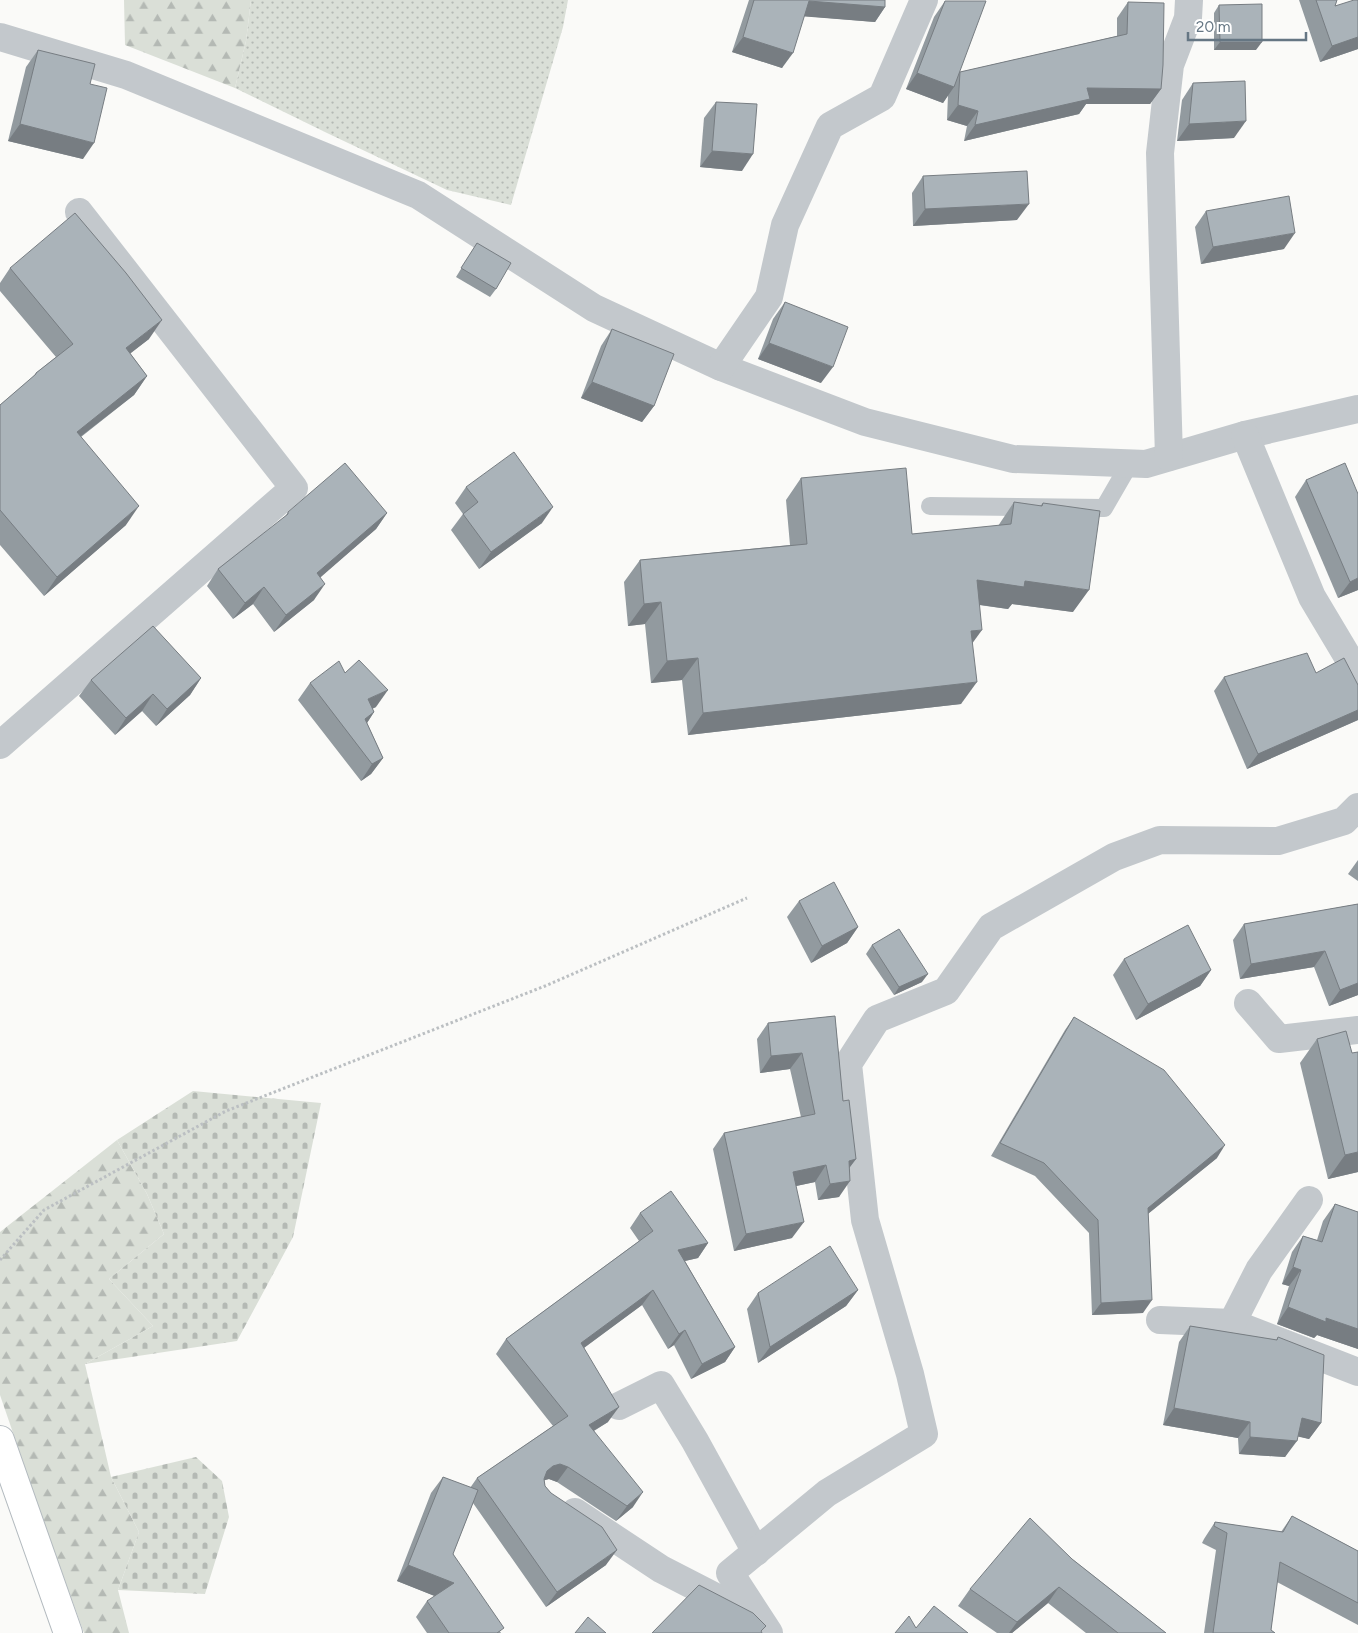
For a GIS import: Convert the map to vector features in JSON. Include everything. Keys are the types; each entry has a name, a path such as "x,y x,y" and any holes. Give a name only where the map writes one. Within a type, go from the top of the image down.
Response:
{"street":[{"path":"721,367 769,297 785,225 830,126 882,97 924,0"},
{"path":"1170,457 1160,153 1170,65 1188,18 1189,0"},
{"path":"0,37 126,75 418,195 594,308 721,367 865,422 1013,459 1146,464 1245,435 1358,409"},
{"path":"0,745 294,488 78,212"},
{"path":"1245,435 1312,596 1358,674"},
{"path":"765,1627 730,1573 827,1493 924,1434 910,1374 865,1220 848,1064 877,1019 946,991 991,927 1114,857 1160,840 1278,841 1344,821 1358,807"},
{"path":"1248,1004 1279,1038 1358,1030"},
{"path":"1232,1324 1259,1270 1308,1200"},
{"path":"1160,1320 1232,1324 1358,1372"},
{"path":"619,1406 661,1385 695,1441 756,1552"},
{"path":"0,1440 68,1633"},
{"path":"557,1500 661,1569 765,1627"}],"lane":[{"path":"930,506 1104,508 1130,463"}],"path":[{"path":"0,1260 44,1210 226,1111 545,986 747,898"}],"green space":[{"path":"124,0 251,0 246,41 235,88 125,45"},
{"path":"251,0 568,0 563,27 511,205 447,190 235,88 246,41"},
{"path":"193,1091 321,1103 293,1237 237,1341 85,1364 153,1326 109,1279 164,1234 147,1194 117,1140"},
{"path":"117,1140 147,1194 164,1234 109,1279 153,1326 85,1364 111,1477 139,1532 118,1590 129,1633 84,1633 0,1395 0,1232"},
{"path":"196,1457 222,1481 229,1517 205,1594 118,1590 139,1532 111,1477"}],"building":[{"path":"754,0 885,0 885,7 809,1 793,53 743,37"},
{"path":"1316,0 1337,0 1335,6 1358,0 1358,37 1332,46"},
{"path":"945,1 986,1 954,87 917,73"},
{"path":"1128,2 1164,3 1161,89 1087,88 1090,99 975,125 978,111 958,105 960,72 1127,34"},
{"path":"1262,4 1262,42 1220,42 1219,5"},
{"path":"38,50 95,64 90,84 107,88 94,143 20,124"},
{"path":"1245,81 1246,121 1189,124 1193,83"},
{"path":"716,102 757,104 753,154 712,151"},
{"path":"1027,171 1029,204 925,209 923,176"},
{"path":"1289,196 1295,233 1213,247 1206,211"},
{"path":"75,213 126,273 162,320 126,348 147,376 77,432 139,506 57,577 0,510 0,405 73,344 10,268"},
{"path":"477,243 511,263 496,289 461,268"},
{"path":"785,302 848,327 833,367 769,343"},
{"path":"612,329 674,354 654,406 592,382"},
{"path":"514,452 553,507 491,552 463,514 478,502 466,487"},
{"path":"345,463 387,513 317,573 325,584 286,615 264,587 245,603 218,569 288,514"},
{"path":"1345,463 1358,494 1358,578 1350,582 1306,480"},
{"path":"906,468 912,534 1011,524 1014,502 1042,506 1043,503 1100,511 1089,590 1025,581 1024,587 977,580 982,630 971,631 977,682 703,713 698,658 667,661 661,602 644,604 640,560 807,544 801,478"},
{"path":"153,626 201,678 167,709 153,694 126,718 91,680"},
{"path":"1307,653 1316,673 1344,658 1358,685 1358,710 1258,754 1224,677"},
{"path":"359,660 388,690 368,699 374,712 365,719 383,758 372,764 310,683 339,661 345,673"},
{"path":"834,882 858,927 822,946 799,901"},
{"path":"1358,904 1358,983 1340,990 1325,951 1251,964 1244,924"},
{"path":"1188,925 1211,970 1148,1004 1124,959"},
{"path":"899,929 928,974 899,987 872,945"},
{"path":"835,1016 843,1101 849,1100 856,1159 849,1161 850,1181 830,1184 826,1165 793,1172 804,1222 746,1234 724,1133 815,1114 802,1053 771,1056 768,1023"},
{"path":"1074,1017 1164,1070 1225,1145 1148,1208 1152,1300 1101,1303 1098,1220 1044,1163 1000,1143"},
{"path":"1346,1031 1352,1053 1358,1052 1358,1152 1345,1155 1317,1039"},
{"path":"671,1191 708,1243 678,1250 735,1347 702,1364 685,1330 679,1334 653,1290 581,1343 619,1407 589,1425 643,1492 627,1506 568,1467 560,1464 553,1466 547,1471 544,1479 545,1486 551,1493 602,1527 617,1550 557,1592 477,1478 568,1416 506,1339 653,1231 640,1213"},
{"path":"1335,1204 1358,1212 1358,1329 1326,1318 1326,1322 1288,1307 1301,1270 1293,1267 1303,1236 1322,1242"},
{"path":"830,1246 858,1290 770,1347 758,1293"},
{"path":"1190,1326 1277,1340 1278,1337 1324,1355 1321,1423 1302,1418 1297,1441 1250,1437 1250,1422 1174,1408"},
{"path":"443,1477 478,1490 453,1554 504,1628 497,1633 449,1633 427,1601 454,1583 408,1565"},
{"path":"1292,1516 1358,1551 1358,1603 1280,1562 1271,1630 1275,1633 1213,1633 1227,1533 1214,1526 1215,1522 1283,1532"},
{"path":"1030,1518 1072,1559 1166,1633 1118,1633 1059,1587 1017,1622 970,1589"},
{"path":"699,1585 753,1613 766,1626 761,1631 762,1633 652,1633"},
{"path":"934,1606 968,1633 895,1633 909,1616 916,1628"},
{"path":"588,1617 606,1633 575,1633"}]}
